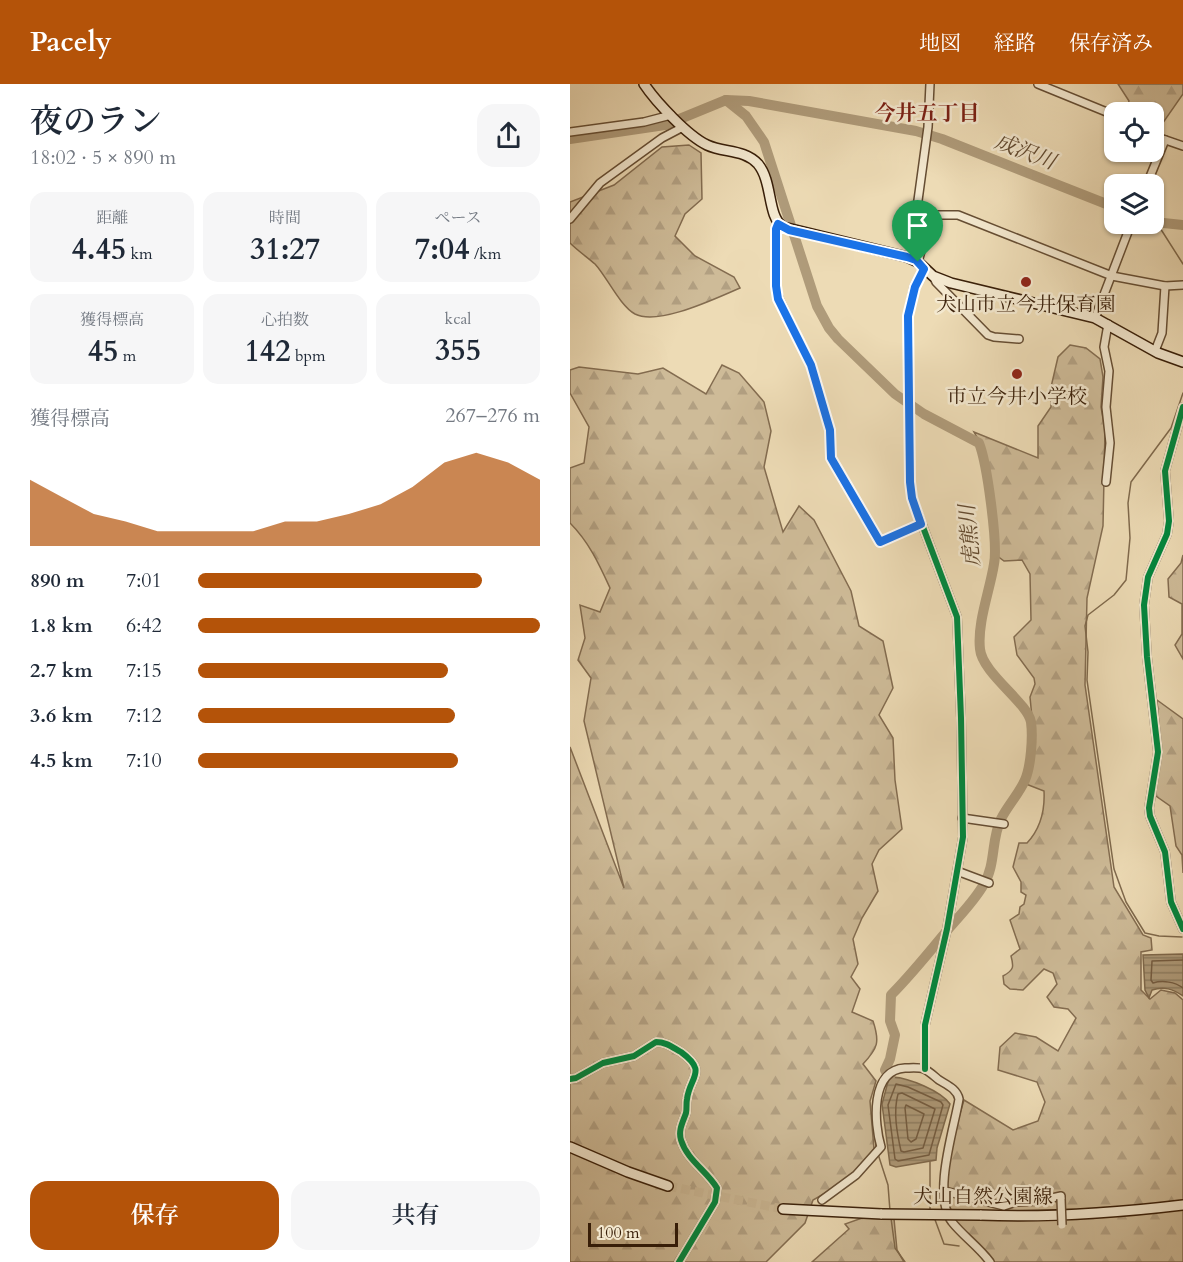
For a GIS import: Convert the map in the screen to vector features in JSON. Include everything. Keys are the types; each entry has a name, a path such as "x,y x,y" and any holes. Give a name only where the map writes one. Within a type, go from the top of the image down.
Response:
{"main road":[{"path":"644,84 682,127 706,144 741,153 754,161 766,177 778,224 793,231 907,257 921,265 933,276 951,284 1095,318 1155,351 1183,362"},
{"path":"570,1147 668,1186"},
{"name":"犬山自然公園線","path":"783,1209 882,1214 1066,1215 1183,1205"}],"street":[{"path":"925,1069 925,1025 946,932 963,837 957,618 912,498 910,482 909,308 921,265 916,215 928,127 930,84"},
{"path":"1038,84 1104,112"},
{"path":"570,132 644,122 671,115"},
{"path":"570,219 600,183 662,138 682,127"},
{"path":"1151,174 1165,140 1183,146"},
{"path":"916,215 958,215 1112,276 1165,286 1183,285"},
{"path":"778,224 776,229 778,299 811,365 830,430 831,458 880,542 921,524"},
{"path":"1095,318 1127,234"},
{"path":"933,276 951,298 988,335 1019,339"},
{"path":"1155,351 1162,333 1165,286"},
{"path":"1106,482 1110,442 1106,407 1109,371 1104,347 1108,324"},
{"path":"1183,407 1165,471 1167,534 1148,577 1144,614 1158,752 1149,808 1165,852 1171,903 1183,929"},
{"path":"963,818 1004,824"},
{"path":"957,871 989,883"},
{"path":"570,1079 603,1063 634,1056 656,1042 669,1045 694,1063 697,1076 687,1098 687,1110 680,1129 681,1140 697,1166 717,1188 715,1202 679,1262"},
{"path":"822,1200 856,1176 877,1151 875,1113 878,1097 889,1074 901,1068 925,1069 955,1091 959,1099 945,1164 947,1212 951,1221 990,1262"},
{"path":"945,1191 1004,1206 1016,1202 1038,1201 1061,1196 1062,1226"}],"green space":[{"path":"1118,84 1183,84 1183,94 1164,121 1164,102 1129,101"},
{"path":"689,145 701,153 702,199 685,214 675,236 695,256 734,277 740,288 672,314 645,317 629,310 595,264 570,243 570,202 614,185 662,147"},
{"path":"1070,345 1086,348 1100,359 1103,377 1101,407 1105,430 1103,526 1087,598 1085,685 1114,887 1143,935 1151,938 1152,950 1141,952 1141,990 1150,999 1161,990 1175,993 1183,1000 1183,1262 992,1262 957,1224 951,1211 948,1195 949,1162 964,1100 1013,1130 1038,1121 1045,1102 1037,1082 998,1070 1000,1047 1015,1033 1036,1037 1058,1051 1076,1018 1068,1009 1054,1007 1047,997 1057,984 1053,973 1044,969 1023,990 1010,989 1004,984 1003,976 1012,968 1011,956 1020,949 1010,920 1019,914 1026,895 1021,892 1021,882 1013,867 1019,843 1027,843 1038,825 1044,805 1044,791 1026,784 1030,771 1033,728 1030,697 1035,684 1034,678 1017,655 1014,637 1031,620 1030,574 1022,560 1004,561 996,555 991,498 983,448 974,432 1038,458 1038,426 1051,407 1051,387 1058,357"},
{"path":"722,365 739,373 764,402 771,431 764,467 783,532 799,506 814,520 851,591 859,626 883,641 893,688 879,715 893,738 895,780 902,829 879,850 872,864 878,891 853,939 858,964 851,977 860,989 852,1012 873,1021 877,1040 875,1049 863,1064 876,1081 870,1101 874,1149 865,1162 843,1183 813,1200 805,1223 766,1262 570,1262 570,747 624,888 584,721 591,678 578,660 585,638 580,605 600,612 610,588 598,562 570,523 570,468 584,463 589,427 570,393 570,370 579,367 638,374 663,368 706,394"},
{"path":"1183,555 1183,659 1175,645 1182,634 1182,604 1169,597 1168,579 1181,563"},
{"path":"1157,700 1183,719 1183,873 1182,855 1176,846 1170,806 1153,794 1161,752"},
{"path":"862,1218 894,1219 897,1250 904,1262 812,1262 849,1229 845,1224"}],"water":[{"path":"1183,954 1183,996 1172,990 1160,988 1152,990 1149,998 1145,990 1143,955"},
{"path":"892,1075 940,1094 950,1104 937,1148 936,1160 896,1167 890,1165 882,1104 889,1078"}],"waterway":[{"name":"虎熊川","path":"726,100 746,116 764,142 817,306 829,328 895,394 924,414 979,443 991,504 995,554 980,628 980,649 988,668 1022,706 1031,722 1031,751 1027,774 998,827 990,868 984,884 977,896 891,995 890,1021 895,1035 885,1070 890,1077"},
{"name":"成沢川","path":"570,139 665,125 726,100 749,101 916,131 942,139 1104,203"},
{"name":"成沢川","path":"1164,223 1183,225"},
{"path":"1164,234 1183,264"},
{"path":"1182,937 1145,933 1126,902 1114,869 1087,680 1088,652 1085,626 1088,615 1114,595 1126,580 1130,538 1128,503 1131,482 1171,428 1183,393"},
{"path":"881,1079 885,1070"},
{"path":"875,1095 872,1116 876,1147"},
{"path":"878,1154 888,1185 890,1211"},
{"path":"930,1162 930,1211"},
{"path":"934,1217 944,1244 959,1246"},
{"path":"891,1218 895,1248 905,1262"}],"tunnel":[{"path":"668,1186 783,1209"}],"cycle path":[{"path":"924,269 914,287 908,316 910,482 912,498 957,617 963,837 947,929 925,1025 925,1069"},
{"path":"1183,407 1165,471 1169,521 1167,534 1148,577 1144,605 1147,657 1158,752 1149,808 1165,852 1171,902 1183,929"},
{"path":"570,1079 603,1063 634,1056 656,1042 666,1044 681,1052 694,1065 696,1070 689,1091 680,1136 688,1154 717,1188 715,1202 679,1262"}],"place":[{"name":"犬山市立今井保育園","path":"1026,282"},
{"name":"市立今井小学校","path":"1017,374"}],"district":[{"name":"今井五丁目","path":"927,113"}],"route":[{"path":"778,224 789,230 907,257 918,262 924,269 915,287 909,308 908,370 910,482 912,498 921,524 880,542 831,458 830,430 811,365 778,299 776,229 778,224"}]}
